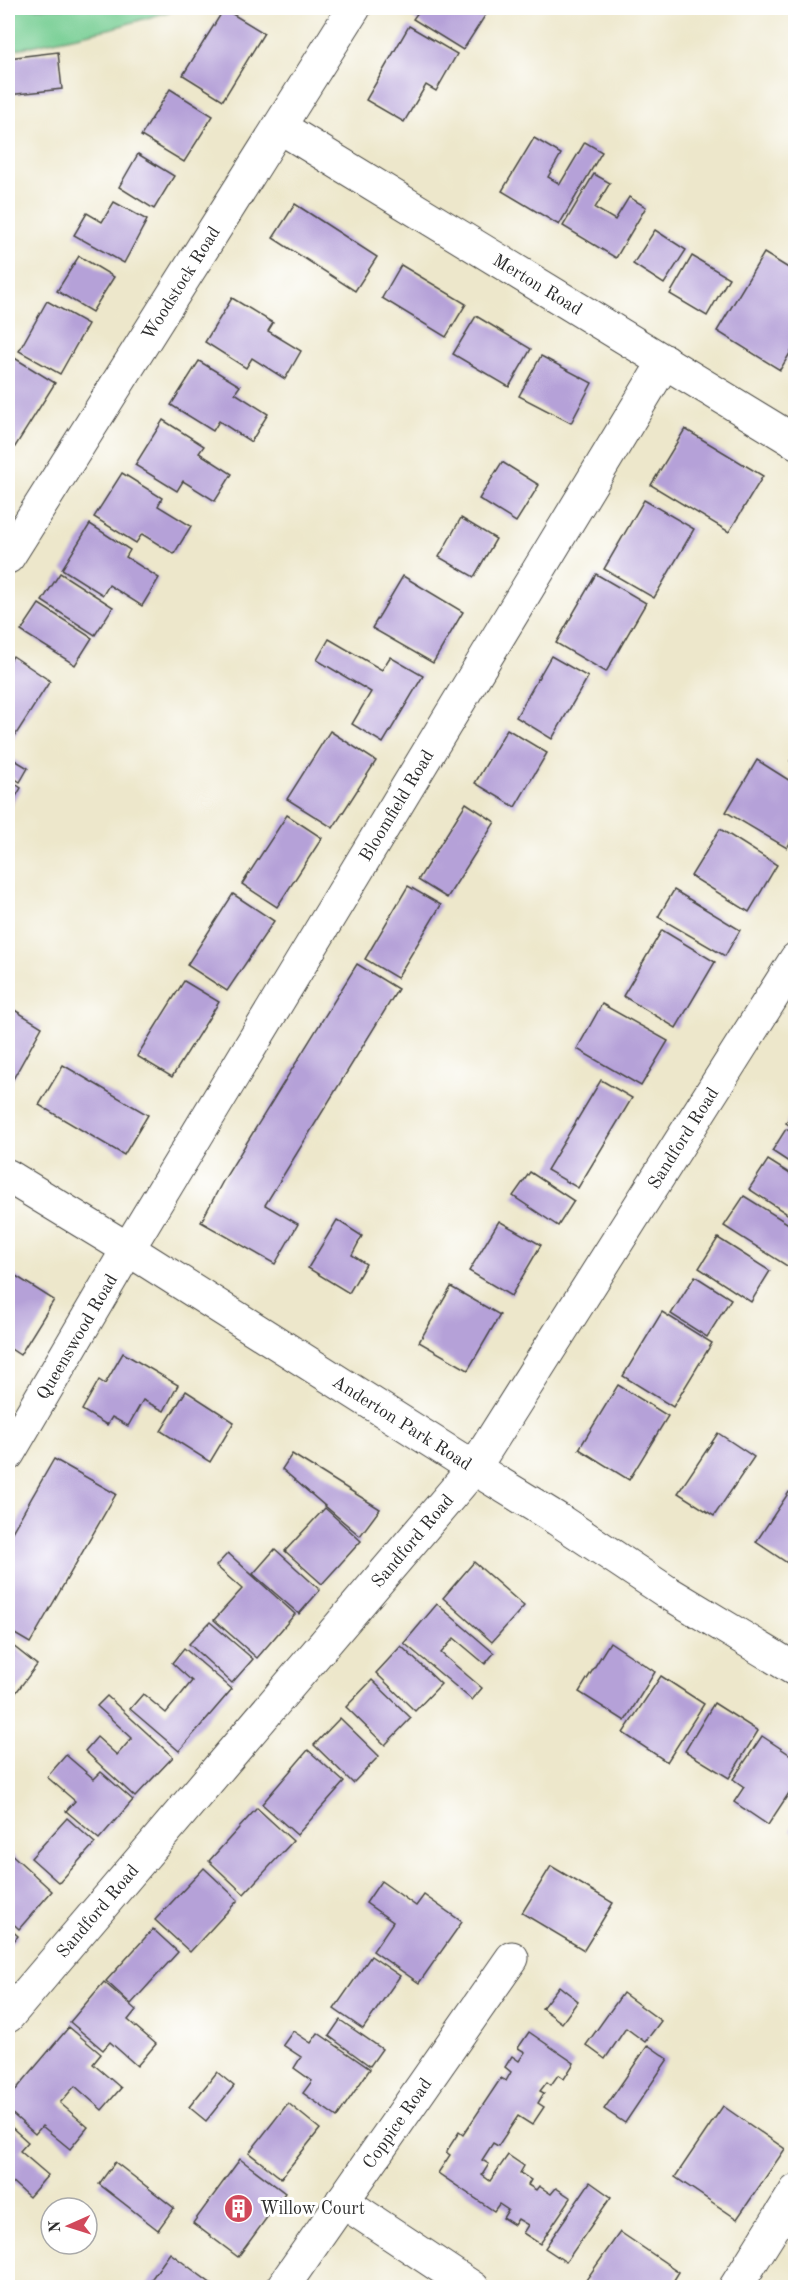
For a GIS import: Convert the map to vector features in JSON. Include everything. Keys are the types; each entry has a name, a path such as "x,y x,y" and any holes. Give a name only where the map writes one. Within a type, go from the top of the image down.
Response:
{"street":[{"name":"Woodstock Road","path":"8,557 354,8"},
{"name":"Merton Road","path":"280,127 795,442"},
{"name":"Bloomfield Road","path":"129,1249 665,361"},
{"name":"Sandford Road","path":"8,2016 474,1468 795,959"},
{"name":"Anderton Park Road","path":"8,1176 129,1249 557,1519 668,1592 795,1670"},
{"name":"Queenswood Road","path":"8,1454 129,1249"},
{"name":"Coppice Road","path":"282,2288 512,1958"},
{"path":"735,2288 795,2191"},
{"path":"342,2201 473,2288"}],"green space":[{"path":"8,8 181,8 113,28 8,51"}],"building":[{"path":"421,8 490,8 463,50 413,19"},
{"path":"224,9 264,33 223,100 183,75"},
{"path":"409,26 457,54 436,91 426,85 404,122 366,100"},
{"path":"58,52 62,89 8,95 8,58"},
{"path":"170,89 213,116 184,162 141,136"},
{"path":"534,138 561,154 548,177 560,184 585,142 602,152 559,225 502,191"},
{"path":"138,154 174,176 154,209 119,187"},
{"path":"594,174 610,183 595,208 615,220 629,197 646,207 616,258 563,226"},
{"path":"114,202 147,220 124,263 74,235 87,213 102,222"},
{"path":"295,204 377,257 355,291 273,238"},
{"path":"655,230 686,250 664,284 633,264"},
{"path":"764,253 795,272 795,345 780,370 717,331"},
{"path":"79,256 114,277 92,312 57,291"},
{"path":"692,256 729,278 707,316 670,294"},
{"path":"401,265 466,304 446,337 382,298"},
{"path":"232,298 273,323 268,331 301,351 285,379 252,358 246,368 205,342"},
{"path":"47,301 88,324 60,374 19,351"},
{"path":"476,316 531,349 509,387 453,354"},
{"path":"8,354 55,383 8,458"},
{"path":"541,356 592,383 571,423 519,396"},
{"path":"199,361 240,386 235,393 268,414 251,442 219,421 213,431 171,405"},
{"path":"163,420 204,446 199,453 232,474 215,501 183,481 177,491 135,465"},
{"path":"685,429 763,476 729,532 651,485"},
{"path":"502,462 539,485 516,522 479,499"},
{"path":"122,473 162,498 158,506 191,526 174,554 142,534 136,543 94,517"},
{"path":"644,500 694,529 654,598 604,569"},
{"path":"461,518 496,539 474,577 439,557"},
{"path":"90,524 130,550 126,557 159,578 142,606 109,585 103,595 62,569"},
{"path":"60,573 113,607 95,635 42,601"},
{"path":"596,574 646,603 606,672 556,643"},
{"path":"403,576 463,612 433,663 372,628"},
{"path":"39,604 92,638 75,665 21,631"},
{"path":"329,639 382,670 390,657 423,676 383,743 352,724 371,692 317,660"},
{"path":"13,656 50,681 13,739 8,735 8,664"},
{"path":"551,656 588,677 552,739 516,717"},
{"path":"507,729 547,753 515,807 475,783"},
{"path":"330,731 376,761 333,828 287,799"},
{"path":"795,751 795,764 790,761"},
{"path":"8,756 28,768 20,782 8,774"},
{"path":"757,760 795,784 795,834 787,848 726,812"},
{"path":"8,779 21,788 11,805 8,803"},
{"path":"466,803 495,822 447,898 418,880"},
{"path":"287,815 322,838 277,907 242,884"},
{"path":"720,829 777,865 749,912 691,876"},
{"path":"408,886 441,905 397,978 365,959"},
{"path":"674,890 740,930 725,956 658,917"},
{"path":"233,894 274,921 227,991 187,965"},
{"path":"662,930 715,962 676,1028 623,996"},
{"path":"357,964 398,989 265,1205 298,1224 275,1264 201,1222 223,1181"},
{"path":"184,981 219,1002 172,1077 137,1056"},
{"path":"602,1004 668,1041 641,1086 577,1049"},
{"path":"8,1006 42,1027 8,1088"},
{"path":"63,1065 148,1115 124,1155 39,1105"},
{"path":"601,1080 632,1098 578,1188 547,1170"},
{"path":"795,1108 795,1129 786,1123"},
{"path":"786,1129 795,1135 795,1166 772,1151"},
{"path":"768,1160 795,1177 795,1219 749,1189"},
{"path":"530,1172 574,1201 558,1226 513,1196"},
{"path":"744,1196 795,1228 795,1271 724,1226"},
{"path":"337,1220 362,1236 352,1255 366,1264 349,1293 308,1268"},
{"path":"499,1221 541,1245 511,1296 469,1271"},
{"path":"718,1238 770,1271 751,1302 699,1268"},
{"path":"8,1271 54,1300 20,1355 8,1347"},
{"path":"695,1276 731,1299 707,1337 671,1314"},
{"path":"451,1287 500,1315 468,1370 419,1342"},
{"path":"662,1312 712,1343 673,1407 623,1376"},
{"path":"123,1353 178,1385 164,1411 143,1400 128,1426 112,1417 107,1425 82,1410 99,1380 105,1384"},
{"path":"618,1385 668,1416 629,1480 579,1449"},
{"path":"186,1391 234,1422 210,1462 161,1431"},
{"path":"718,1433 754,1457 714,1516 678,1493"},
{"path":"292,1454 380,1509 360,1536 282,1469"},
{"path":"54,1459 116,1494 30,1643 8,1630 8,1539"},
{"path":"789,1492 795,1497 795,1568 756,1542"},
{"path":"325,1508 361,1541 322,1584 285,1551"},
{"path":"275,1549 320,1590 299,1614 253,1574"},
{"path":"228,1553 295,1614 257,1658 214,1620 242,1589 216,1566"},
{"path":"474,1562 524,1606 492,1642 443,1598"},
{"path":"437,1604 494,1653 485,1664 454,1638 441,1653 482,1688 472,1700 404,1643"},
{"path":"210,1622 253,1659 232,1683 189,1644"},
{"path":"8,1642 37,1665 8,1703"},
{"path":"610,1642 655,1672 625,1721 579,1692"},
{"path":"401,1646 441,1684 415,1711 376,1673"},
{"path":"184,1648 232,1689 179,1751 130,1709 143,1694 166,1713 192,1681 172,1663"},
{"path":"661,1676 704,1704 667,1762 623,1733"},
{"path":"372,1680 411,1718 385,1745 346,1707"},
{"path":"107,1696 173,1757 135,1797 85,1751 97,1737 117,1755 132,1738 97,1706"},
{"path":"714,1703 758,1731 729,1778 685,1751"},
{"path":"340,1718 379,1756 353,1783 314,1745"},
{"path":"762,1736 795,1758 795,1784 768,1825 734,1802 744,1787 733,1779"},
{"path":"308,1750 344,1782 297,1835 262,1804"},
{"path":"66,1755 94,1779 101,1772 133,1800 99,1839 66,1811 75,1801 47,1777"},
{"path":"257,1808 293,1841 244,1894 209,1861"},
{"path":"67,1818 95,1843 59,1883 31,1858"},
{"path":"795,1822 795,1834 790,1831"},
{"path":"8,1851 52,1891 19,1929 8,1919"},
{"path":"551,1866 613,1903 584,1950 522,1913"},
{"path":"204,1868 238,1900 190,1952 155,1920"},
{"path":"381,1881 416,1906 424,1895 462,1922 419,1983 373,1951 393,1922 366,1903"},
{"path":"8,1927 18,1936 8,1948"},
{"path":"153,1929 178,1952 131,2004 106,1981"},
{"path":"371,1956 400,1976 363,2029 334,2009"},
{"path":"104,1982 136,2010 128,2020 156,2044 137,2066 110,2042 103,2050 70,2022"},
{"path":"559,1986 578,2001 562,2023 542,2008"},
{"path":"623,1993 661,2021 645,2042 626,2028 605,2059 586,2045"},
{"path":"340,2020 382,2049 370,2066 329,2036"},
{"path":"69,2027 101,2054 93,2064 121,2088 102,2110 75,2086 60,2103 88,2127 70,2149 42,2126 35,2134 8,2110 8,2099"},
{"path":"293,2031 311,2043 318,2033 370,2069 337,2117 303,2093 312,2081 294,2068 301,2057 283,2045"},
{"path":"529,2032 574,2063 564,2079 558,2075 551,2085 547,2082 540,2091 544,2093 538,2103 544,2107 532,2125 518,2116 498,2146 493,2143 482,2160 489,2164 482,2175 490,2181 508,2155 524,2166 520,2173 531,2180 528,2185 536,2190 539,2186 551,2194 556,2188 571,2198 540,2244 523,2233 528,2225 518,2219 514,2225 503,2218 508,2210 499,2204 494,2211 438,2173 450,2155 446,2152 459,2132 463,2135 501,2078 506,2081 511,2072 505,2067 512,2056 519,2061 525,2052 518,2048"},
{"path":"648,2045 668,2059 625,2123 604,2109"},
{"path":"217,2072 234,2086 206,2121 189,2107"},
{"path":"288,2103 320,2129 281,2178 249,2153"},
{"path":"723,2106 785,2149 737,2219 675,2177"},
{"path":"8,2124 28,2142 20,2151 48,2175 29,2197 8,2178"},
{"name":"Willow Court","path":"240,2159 285,2193 238,2257 193,2223"},
{"path":"115,2162 174,2208 158,2230 99,2184"},
{"path":"590,2182 611,2197 566,2262 545,2248"},
{"path":"620,2232 679,2272 669,2288 596,2288 586,2280"},
{"path":"170,2253 213,2285 211,2288 145,2288"}],"place":[{"name":"Willow Court","path":"239,2208"}]}
